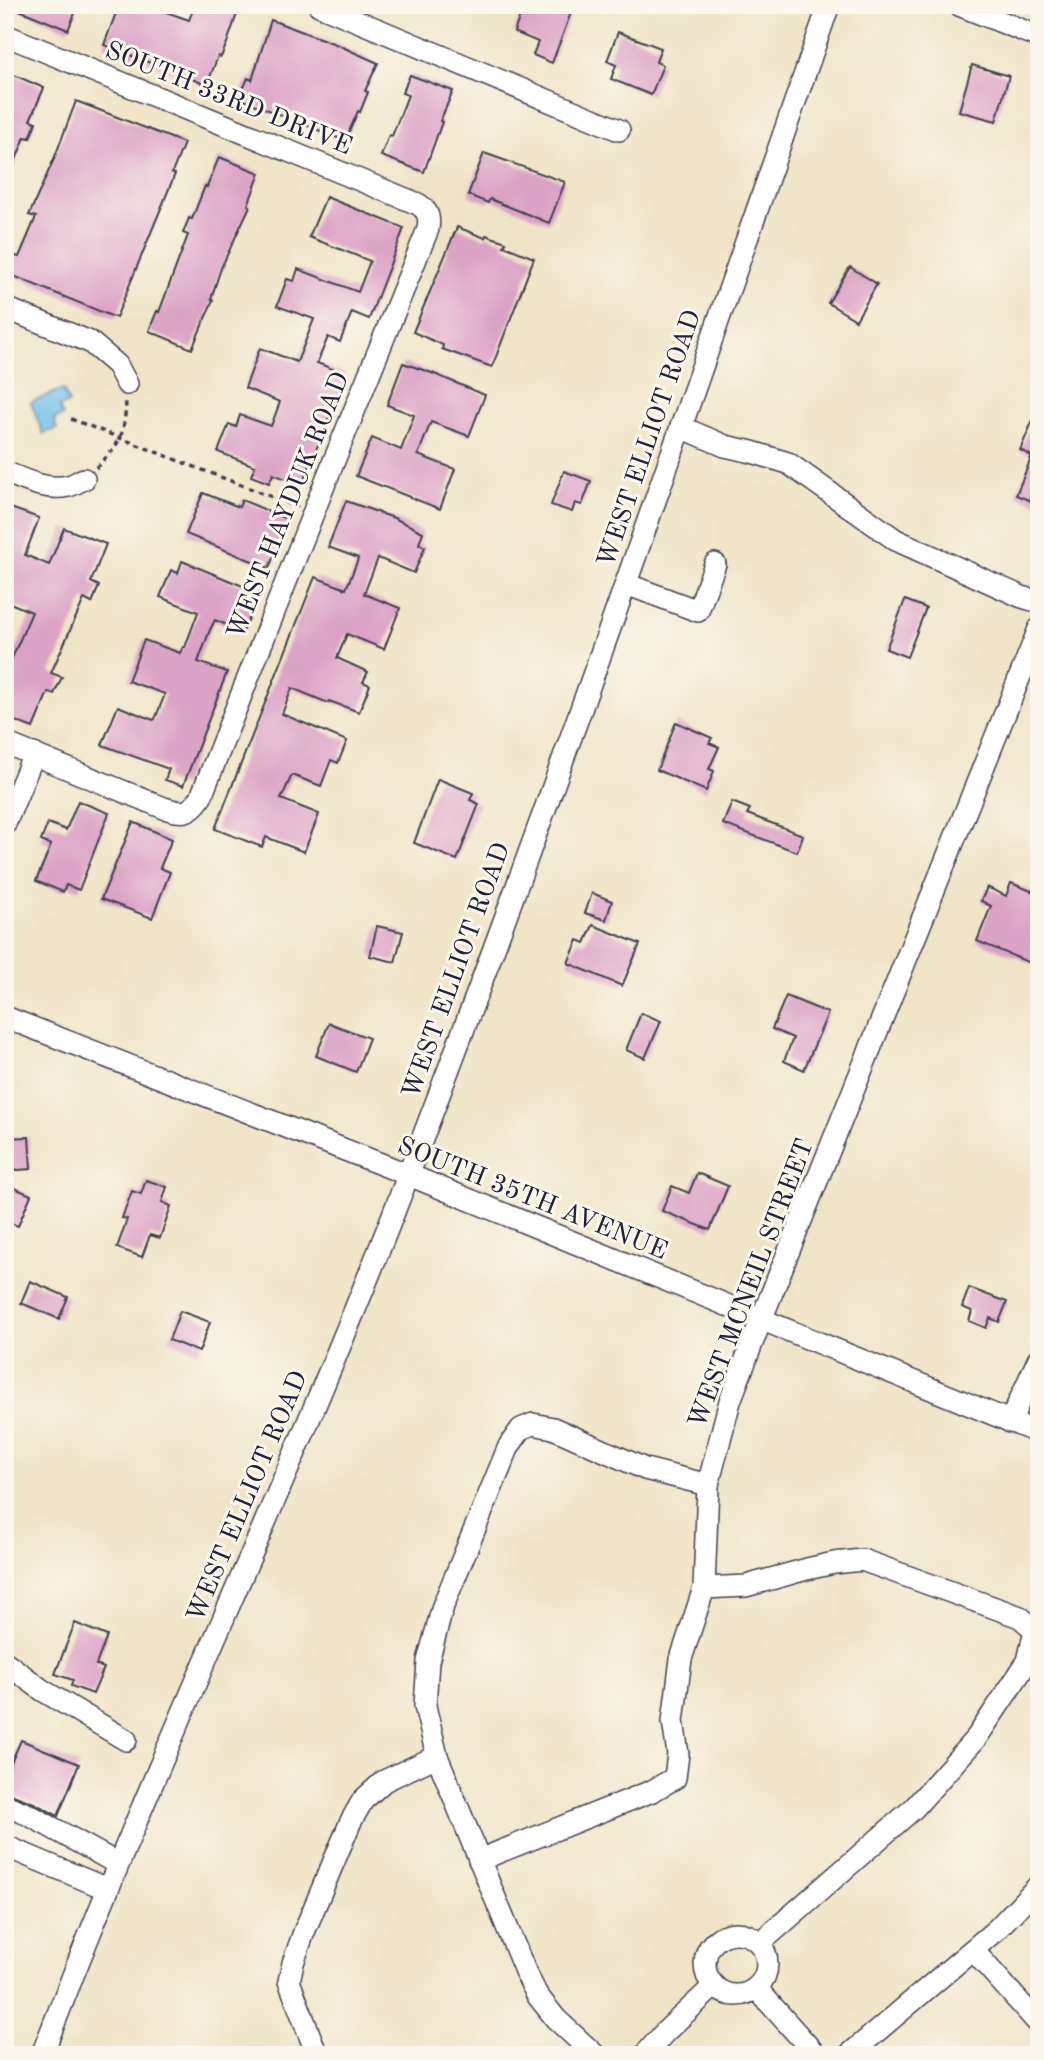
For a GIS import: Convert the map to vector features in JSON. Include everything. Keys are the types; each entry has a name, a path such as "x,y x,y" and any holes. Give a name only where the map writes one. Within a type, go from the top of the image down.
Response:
{"street":[{"path":"319,5 619,130"},
{"name":"WEST ELLIOT ROAD","path":"42,2055 107,1889 336,1357 409,1175 566,754 830,5"},
{"path":"959,5 1039,37"},
{"name":"SOUTH 33RD DRIVE","path":"5,36 418,204 428,214"},
{"name":"WEST HAYDUK ROAD","path":"34,754 177,812 194,807 201,797 428,229 428,214"},
{"path":"5,308 90,342 117,365 127,384"},
{"path":"681,427 725,446 788,463 896,540 1022,597 1039,602"},
{"path":"5,472 32,483 52,487 68,486 84,479"},
{"path":"626,584 698,611 715,564"},
{"name":"WEST MCNEIL STREET","path":"479,1860 652,1791 675,1778 678,1754 673,1721 681,1659 704,1588 708,1485 730,1401 1039,629"},
{"path":"5,743 34,754 5,824"},
{"name":"SOUTH 35TH AVENUE","path":"5,1017 409,1175 1039,1433"},
{"path":"1010,1422 1036,1370"},
{"path":"595,2055 556,2019 537,1995 525,1971 436,1756 425,1706 428,1661 443,1606 509,1446 521,1429 533,1424 553,1428 645,1469 708,1485"},
{"path":"704,1588 746,1586 807,1569 862,1560 1020,1618 1035,1630 1028,1661 976,1737 914,1808 760,1943"},
{"path":"5,1662 41,1690 126,1740"},
{"path":"317,2055 289,1981 304,1933 351,1821 363,1800 384,1781 436,1756"},
{"path":"5,1805 29,1815 118,1864"},
{"path":"5,1846 107,1889"},
{"path":"849,2055 998,1929 1039,1885"},
{"path":"736,1932 746,1934 760,1943 767,1956 768,1966 757,1989 742,1995 732,1995 722,1993 714,1986 708,1978 705,1957 716,1939 736,1932"},
{"path":"973,1950 1039,2024"},
{"path":"645,2055 665,2032 714,1986"},
{"path":"757,1989 816,2055"}],"path":[{"path":"84,479 118,445 125,418 127,384"},
{"path":"71,419 313,513"}],"water":[{"path":"63,389 69,403 59,407 63,416 54,419 57,429 43,434 31,402"}],"building":[{"path":"7,5 62,5 76,11 68,30"},
{"path":"119,5 146,5 189,20 195,5 240,5 227,43 221,57 218,56 207,85 104,45"},
{"path":"524,5 560,5 572,10 552,63 533,55 538,42 514,32"},
{"path":"271,20 378,63 365,91 368,92 360,112 358,111 345,141 239,98 248,78 252,80"},
{"path":"618,32 661,48 656,62 663,65 651,95 611,79 616,65 607,61"},
{"path":"972,65 1009,76 996,121 959,111"},
{"path":"5,71 44,88 30,120 36,122 30,138 25,137 6,185"},
{"path":"410,75 453,91 440,121 442,122 424,172 381,156 408,95 402,93"},
{"path":"76,101 184,143 172,173 175,174 116,318 6,273 13,255 19,257 36,217 29,215"},
{"path":"484,153 565,182 549,223 490,199 488,203 468,195"},
{"path":"219,157 260,173 248,205 250,206 221,268 211,299 213,300 192,349 149,331 157,311 159,312 188,235 183,233 189,218 192,219"},
{"path":"326,197 404,228 369,319 352,312 340,342 328,337 317,363 346,374 302,485 273,474 269,483 251,476 255,466 218,452 229,424 236,427 240,415 271,426 280,402 245,388 260,348 297,362 305,342 314,319 277,306 287,279 294,281 298,269 358,292 370,261 309,237"},
{"path":"457,227 485,238 486,235 506,242 504,246 534,258 492,367 442,349 443,345 413,332"},
{"path":"850,267 877,284 856,320 828,303"},
{"path":"403,363 485,395 469,436 431,422 421,447 418,455 455,469 440,509 356,476 372,438 401,450 414,415 387,405"},
{"path":"1039,406 1039,504 1016,495 1032,456 1020,450"},
{"path":"564,471 591,481 582,505 575,503 572,512 551,505"},
{"path":"203,493 239,507 242,500 289,520 269,568 186,534"},
{"path":"346,501 394,518 423,532 419,544 425,547 414,573 378,558 364,594 400,608 384,649 347,634 337,658 368,672 363,682 370,685 359,712 292,688 282,714 347,741 338,763 331,760 321,786 292,775 281,799 319,814 304,852 266,837 262,847 215,829 315,577 346,589 357,562 358,558 328,547"},
{"path":"5,506 39,518 25,555 49,565 64,528 106,544 91,582 99,586 92,603 84,599 51,673 62,677 54,694 48,692 33,728 5,717 5,674 32,612 5,601"},
{"path":"182,561 260,593 243,632 215,620 210,630 198,662 227,672 183,786 165,780 169,769 102,745 118,706 155,719 165,694 128,681 144,640 180,653 185,647 198,612 160,597 171,570 178,573"},
{"path":"905,600 926,608 907,657 886,649"},
{"path":"676,722 712,738 709,743 719,747 709,769 714,771 706,791 657,770"},
{"path":"438,779 473,793 470,800 479,804 457,860 414,843"},
{"path":"78,801 109,813 79,890 66,885 63,892 36,881 51,845 41,841 48,823 66,830"},
{"path":"732,802 750,809 747,814 803,835 797,852 723,824"},
{"path":"133,822 172,839 160,868 170,872 152,918 101,899"},
{"path":"1011,883 1039,894 1039,921 1031,941 1039,944 1039,957 1035,965 977,941 991,906 981,901 987,887 1006,896"},
{"path":"592,893 612,901 606,920 585,913"},
{"path":"593,925 640,944 622,986 568,963 578,940 585,943"},
{"path":"377,926 403,932 395,962 370,956"},
{"path":"786,996 828,1013 804,1070 784,1061 793,1038 772,1029"},
{"path":"641,1013 661,1021 645,1058 626,1050"},
{"path":"329,1023 369,1038 356,1072 316,1056"},
{"path":"29,1137 31,1169 5,1171 5,1138"},
{"path":"697,1173 728,1186 710,1230 662,1211 672,1186 689,1193"},
{"path":"146,1180 167,1187 162,1202 171,1206 160,1238 150,1235 142,1257 117,1248 127,1219 122,1218 132,1191 141,1194"},
{"path":"5,1184 31,1195 18,1226 5,1221"},
{"path":"30,1281 68,1297 59,1319 21,1303"},
{"path":"969,1288 1007,1302 999,1322 990,1318 986,1328 969,1321 972,1311 962,1307"},
{"path":"180,1311 210,1322 199,1352 169,1340"},
{"path":"75,1623 107,1636 96,1665 104,1668 93,1694 71,1686 73,1680 55,1674"},
{"path":"21,1740 79,1764 58,1816 5,1792 5,1776"}]}
